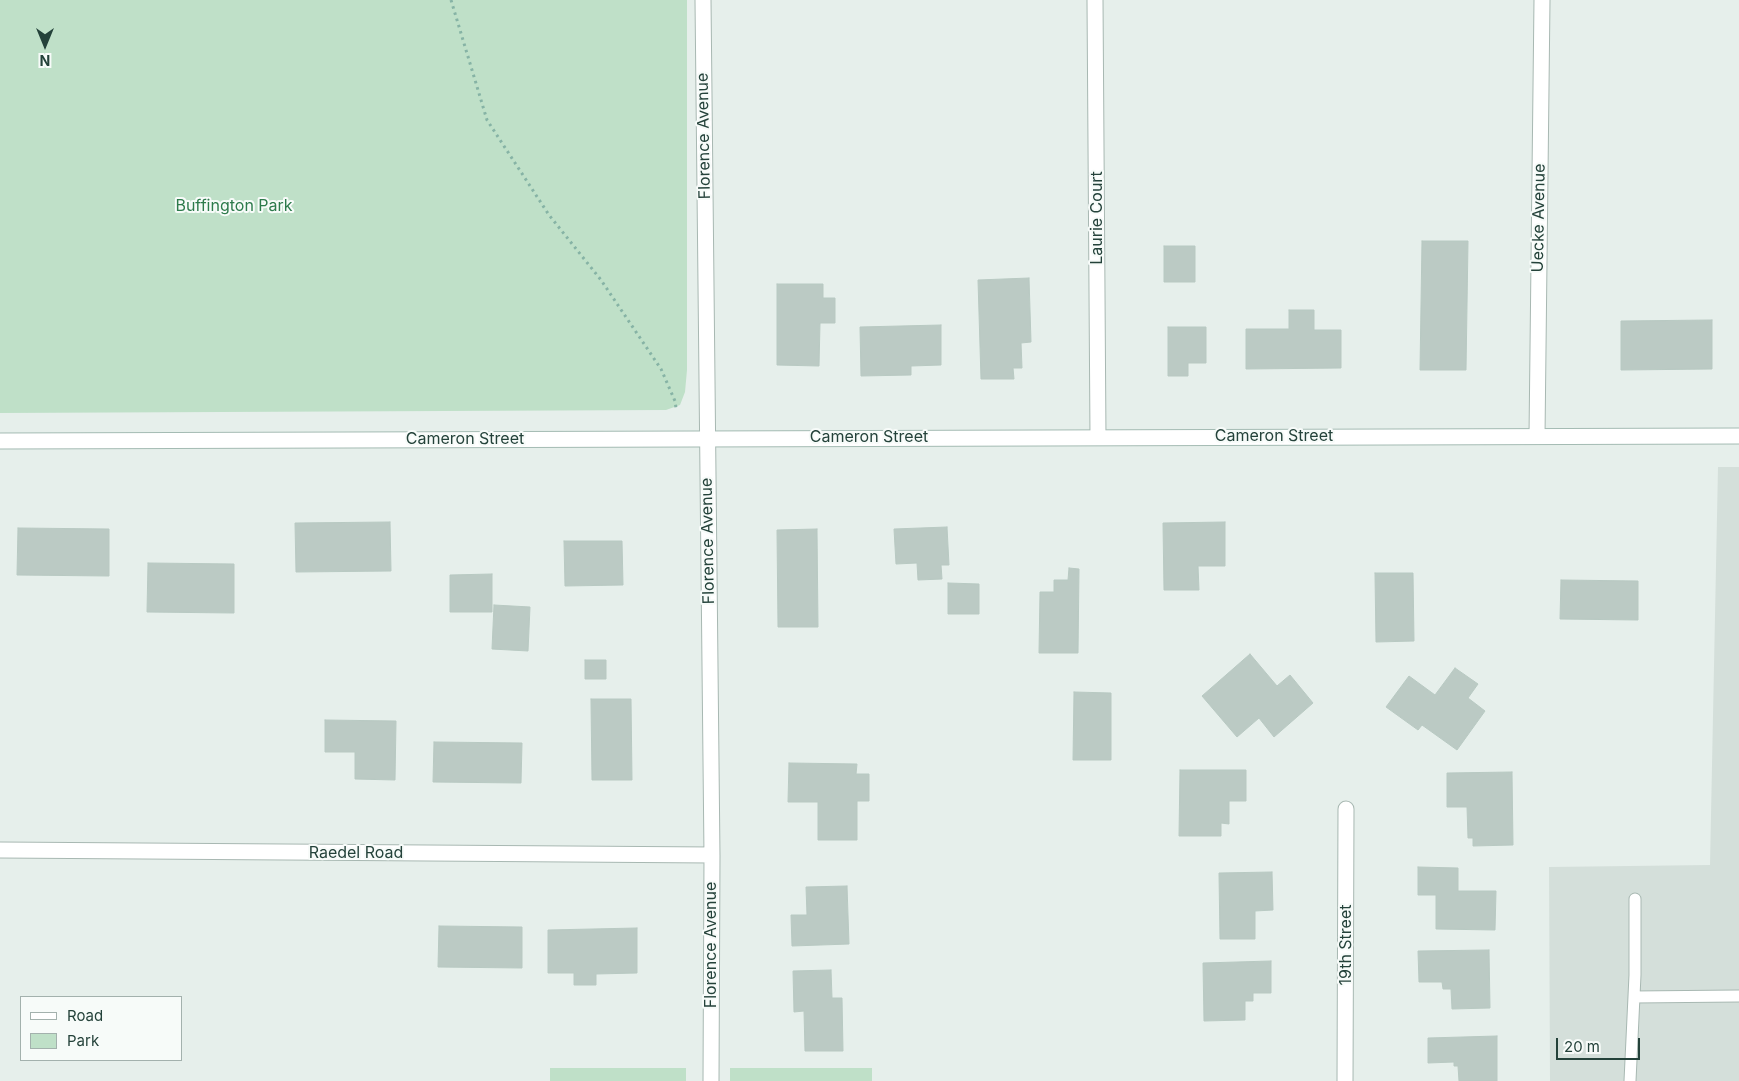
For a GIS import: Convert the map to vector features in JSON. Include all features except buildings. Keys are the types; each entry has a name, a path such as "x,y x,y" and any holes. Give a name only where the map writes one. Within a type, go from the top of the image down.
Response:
{"street":[{"name":"Florence Avenue","path":"703,0 706,438 712,855 711,1081"},
{"name":"Laurie Court","path":"1095,0 1098,437"},
{"name":"Uecke Avenue","path":"1537,436 1542,0"},
{"name":"Cameron Street","path":"0,441 1739,436"},
{"name":"19th Street","path":"1346,809 1346,1081"},
{"name":"Raedel Road","path":"0,850 712,855"}],"lane":[{"path":"1630,1081 1634,997 1635,899"},
{"path":"1634,997 1739,996"}],"path":[{"path":"451,0 487,120 549,215 601,280 661,369 675,401 676,408"}],"shaded area":[{"path":"1718,467 1739,467 1739,1081 1550,1081 1549,867 1710,865"}],"green space":[{"name":"Buffington Park","path":"0,0 687,0 687,370 685,392 680,405 666,410 0,413"},
{"path":"550,1068 686,1068 686,1081 550,1081"},
{"path":"730,1068 872,1068 872,1081 730,1081"}]}
